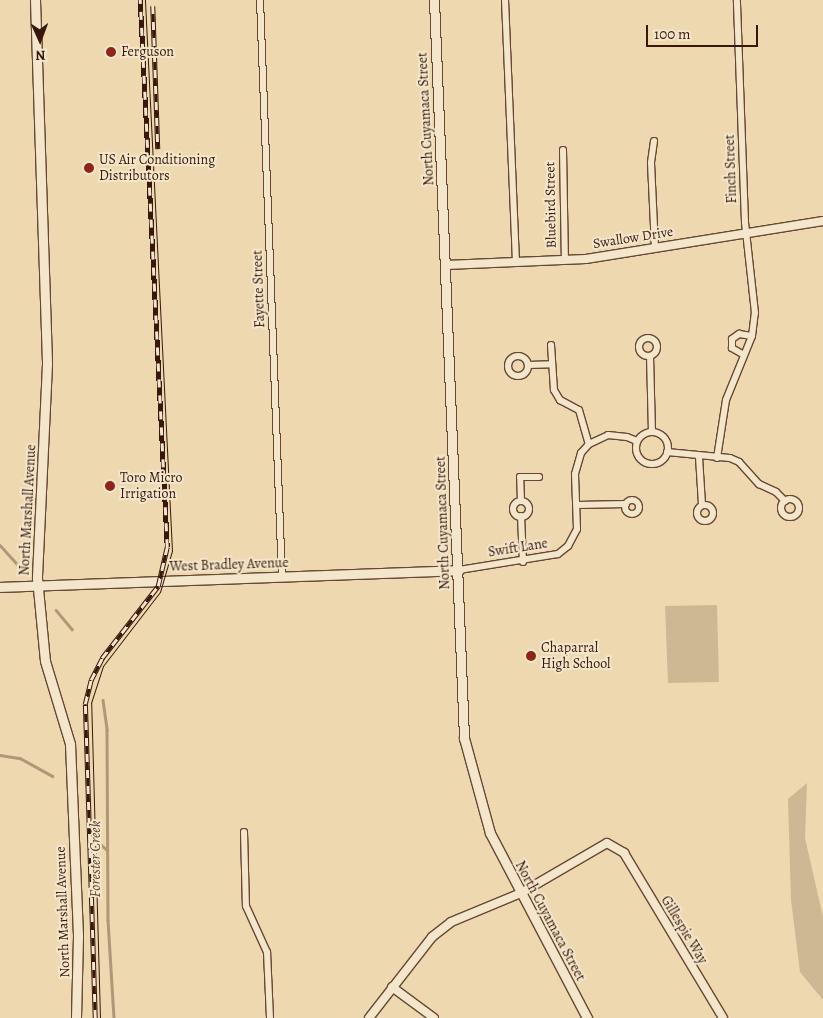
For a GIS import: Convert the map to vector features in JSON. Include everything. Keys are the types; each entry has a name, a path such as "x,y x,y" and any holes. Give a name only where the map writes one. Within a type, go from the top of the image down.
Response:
{"main road":[{"name":"North Marshall Avenue","path":"35,0 47,364 38,586 46,661 70,744 78,936 76,1018"},
{"name":"North Cuyamaca Street","path":"434,0 459,570 464,738 485,822 587,1018"},
{"name":"West Bradley Avenue","path":"0,587 459,570"}],"street":[{"name":"Fayette Street","path":"260,0 282,577"},
{"path":"504,0 516,262"},
{"name":"Finch Street","path":"717,458 726,400 752,336 755,313 746,233 737,0"},
{"path":"654,141 651,163 655,247"},
{"name":"Bluebird Street","path":"563,150 565,260"},
{"name":"Swallow Drive","path":"446,265 565,260 823,221"},
{"path":"744,356 732,348 732,339 739,334 752,336"},
{"path":"551,345 554,390 560,400 579,410 589,444 617,434 637,441"},
{"path":"650,356 652,432"},
{"path":"528,365 552,364"},
{"path":"652,432 664,438 667,452 657,463 647,463 638,456 637,441 643,434 652,432"},
{"name":"Swift Lane","path":"459,570 547,558 568,546 577,529 576,466 589,444"},
{"path":"667,452 739,462 758,484 776,492 785,501"},
{"path":"699,457 702,505"},
{"path":"523,562 521,516 514,509 521,501 520,477 539,476"},
{"path":"521,501 529,508 521,516"},
{"path":"577,505 626,504"},
{"path":"244,832 246,906 267,952 270,1018"},
{"name":"Gillespie Way","path":"521,893 595,847 607,843 624,853 723,1018"},
{"path":"369,1018 432,937 451,922 521,893"},
{"path":"392,988 434,1018"}],"shaded area":[{"path":"717,605 719,682 668,683 665,606"},
{"path":"807,783 805,838 823,917 823,1000 800,972 791,900 788,799"}],"waterway":[{"name":"Forester Creek","path":"0,545 20,567"},
{"name":"Forester Creek","path":"56,610 72,629"},
{"name":"Forester Creek","path":"103,700 107,730 108,920 114,1018"},
{"path":"0,755 20,758 52,776"},
{"path":"99,843 107,850"}],"tram line":[{"path":"100,1018 91,703 103,666 160,592 172,551 145,0"}],"railway":[{"path":"95,1018 85,704 91,680 102,658 158,586 167,547 140,0"},
{"path":"153,6 158,149"}],"place":[{"name":"Ferguson","path":"111,52"},
{"name":"US Air Conditioning Distributors","path":"89,168"},
{"name":"Toro Micro Irrigation","path":"110,486"},
{"name":"Chaparral High School","path":"531,656"}]}
